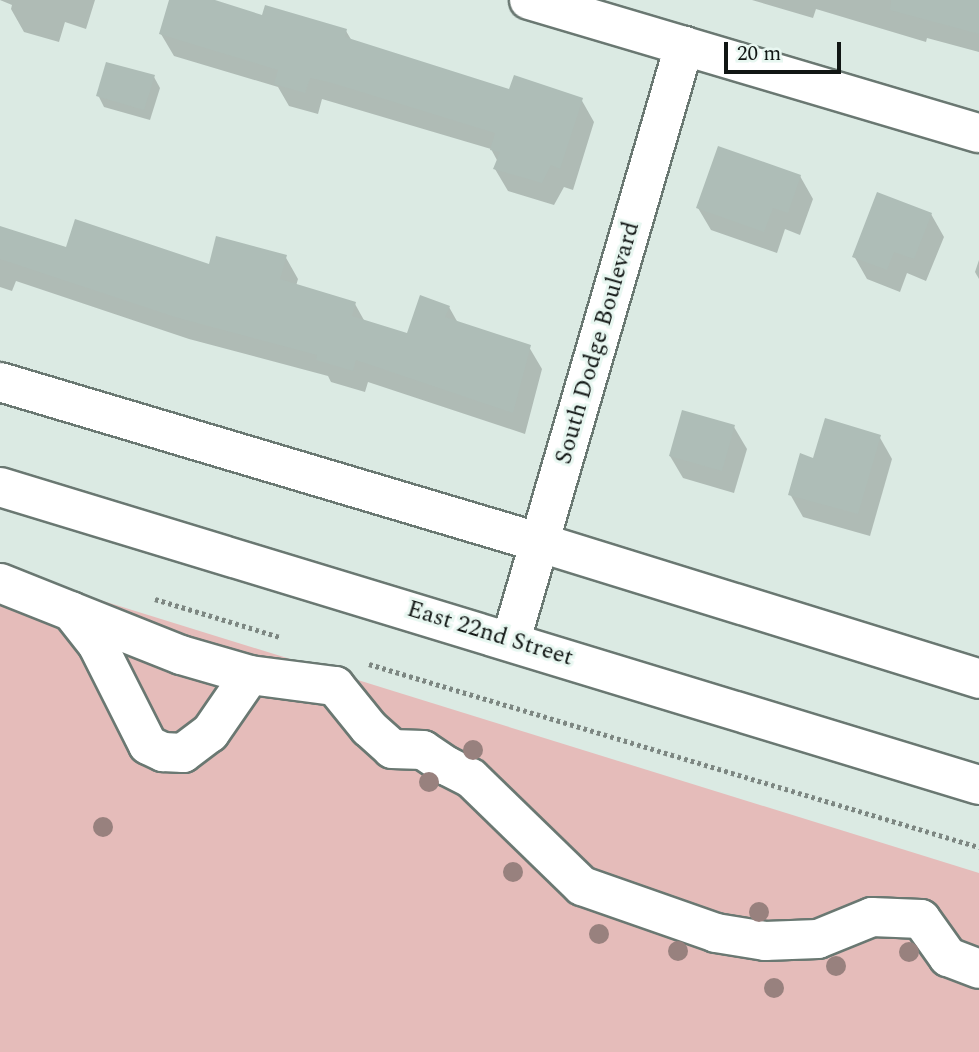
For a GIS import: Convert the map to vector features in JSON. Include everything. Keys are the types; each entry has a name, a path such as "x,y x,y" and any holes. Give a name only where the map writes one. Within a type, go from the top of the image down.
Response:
{"main road":[{"path":"529,0 979,133"},
{"name":"South Dodge Boulevard","path":"510,640 541,543 684,46"},
{"path":"0,382 541,543 979,679"},
{"name":"East 22nd Street","path":"0,487 510,640 979,785"},
{"path":"0,583 181,655 250,675 335,686 369,728 392,749 423,750 471,778 582,886 716,933 765,942 818,939 872,918 921,919 948,957 979,970"},
{"path":"71,611 97,644 148,745 163,752 183,753 210,733 250,675"}],"path":[{"path":"154,599 287,639"},
{"path":"367,663 979,847"}],"shaded area":[{"path":"0,569 979,873 979,1052 0,1052"}],"building":[{"path":"169,0 215,0 262,15 265,5 347,29 345,37 509,89 514,75 583,98 560,169 551,165 542,183 493,169 500,152 490,150 495,133 310,78 305,93 274,84 278,70 159,34"},
{"path":"891,0 979,0 979,34 890,10"},
{"path":"106,62 155,75 144,110 96,96"},
{"path":"718,146 801,175 788,213 773,208 764,232 696,208"},
{"path":"877,192 932,213 914,259 894,252 887,270 852,257"},
{"path":"75,219 209,264 216,236 287,255 280,279 356,302 352,316 407,333 420,295 450,306 445,317 531,345 513,413 356,360 353,371 316,360 317,355 175,317 0,259 0,226 66,247"},
{"path":"682,410 735,425 722,471 669,456"},
{"path":"825,418 881,435 858,514 788,495 800,453 813,458"}]}
